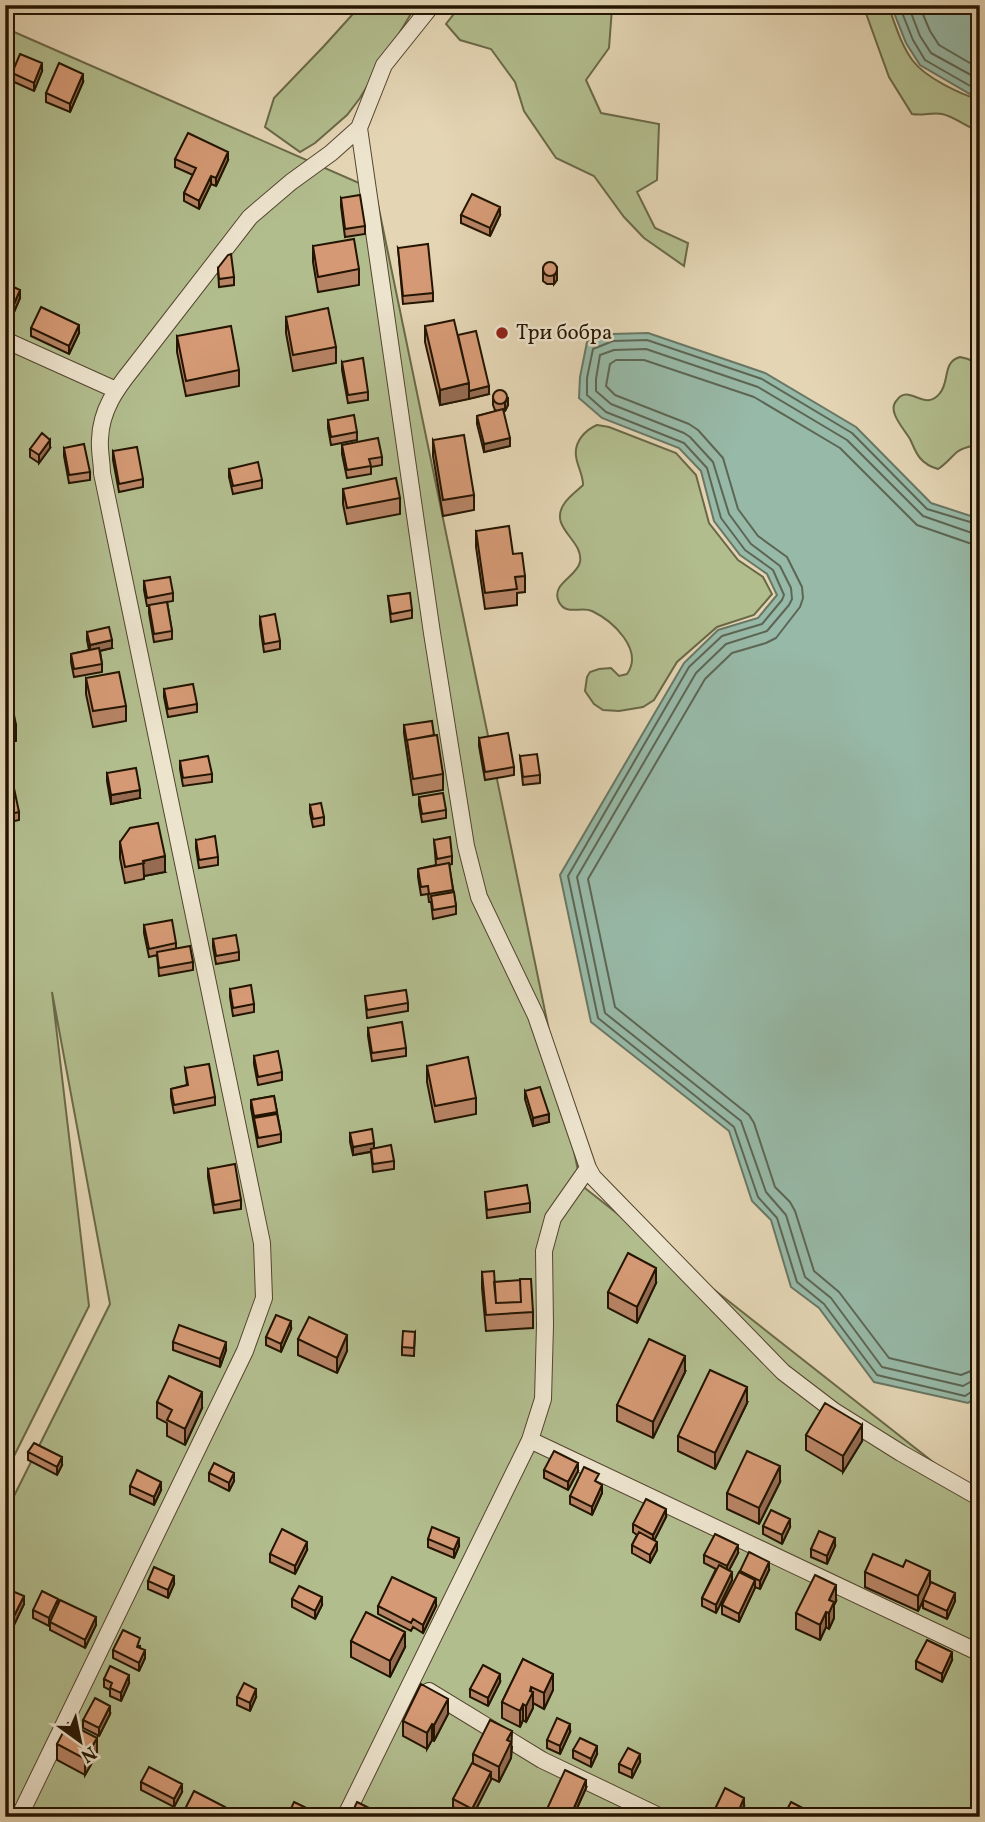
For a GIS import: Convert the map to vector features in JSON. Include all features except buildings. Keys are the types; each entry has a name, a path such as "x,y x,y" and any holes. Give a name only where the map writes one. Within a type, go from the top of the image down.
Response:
{"lane":[{"path":"19,1817 245,1351 264,1298 262,1243 103,473 100,438 106,409 116,390 250,217 359,128 384,65 432,5"},
{"path":"359,128 432,633 466,846 479,897 536,1016 588,1168 609,1195 783,1372 834,1411 980,1498"},
{"path":"5,340 116,390"},
{"path":"345,1817 530,1440 543,1399 544,1251 553,1218 588,1168"},
{"path":"530,1440 980,1653"},
{"path":"413,1681 542,1760 661,1817"}],"shaded area":[{"path":"361,5 419,5 347,115 315,143 300,152 265,127 274,98"},
{"path":"461,5 611,5 609,48 586,80 601,113 659,124 657,180 637,192 655,228 688,243 684,266 644,238 624,217 594,176 556,158 524,111 515,82 491,49 460,40 446,24"},
{"path":"863,5 888,5 913,61 944,85 980,100 980,131 942,114 912,114 889,77"},
{"path":"5,28 375,190 581,1185 980,1499 980,1817 5,1817 5,1514 110,1304 52,992 89,1306 5,1474 5,746 10,761 5,735"},
{"path":"960,357 980,365 980,444 959,450 938,469 926,464 918,456 896,418 894,405 902,396 907,395 923,400 934,398 943,388 948,367 954,359"},
{"path":"597,425 609,427 676,453 696,475 709,523 738,560 763,577 772,594 754,615 717,627 677,662 654,700 643,707 619,711 603,710 594,704 585,691 587,677 590,672 611,668 619,676 627,674 632,655 629,646 609,622 592,611 566,609 557,596 561,585 580,562 577,547 560,520 560,512 566,501 583,485 576,451 585,433"}],"water":[{"path":"891,5 980,5 980,97 920,65 906,43"},
{"path":"648,333 765,373 856,427 931,503 980,519 980,1394 968,1403 874,1382 819,1308 791,1287 771,1220 752,1201 729,1131 591,1022 560,875 684,663 718,630 758,618 777,595 767,574 740,555 714,521 701,471 679,448 602,418 579,398 587,342 611,334"}],"place":[{"name":"Три бобра","path":"502,333"}]}
